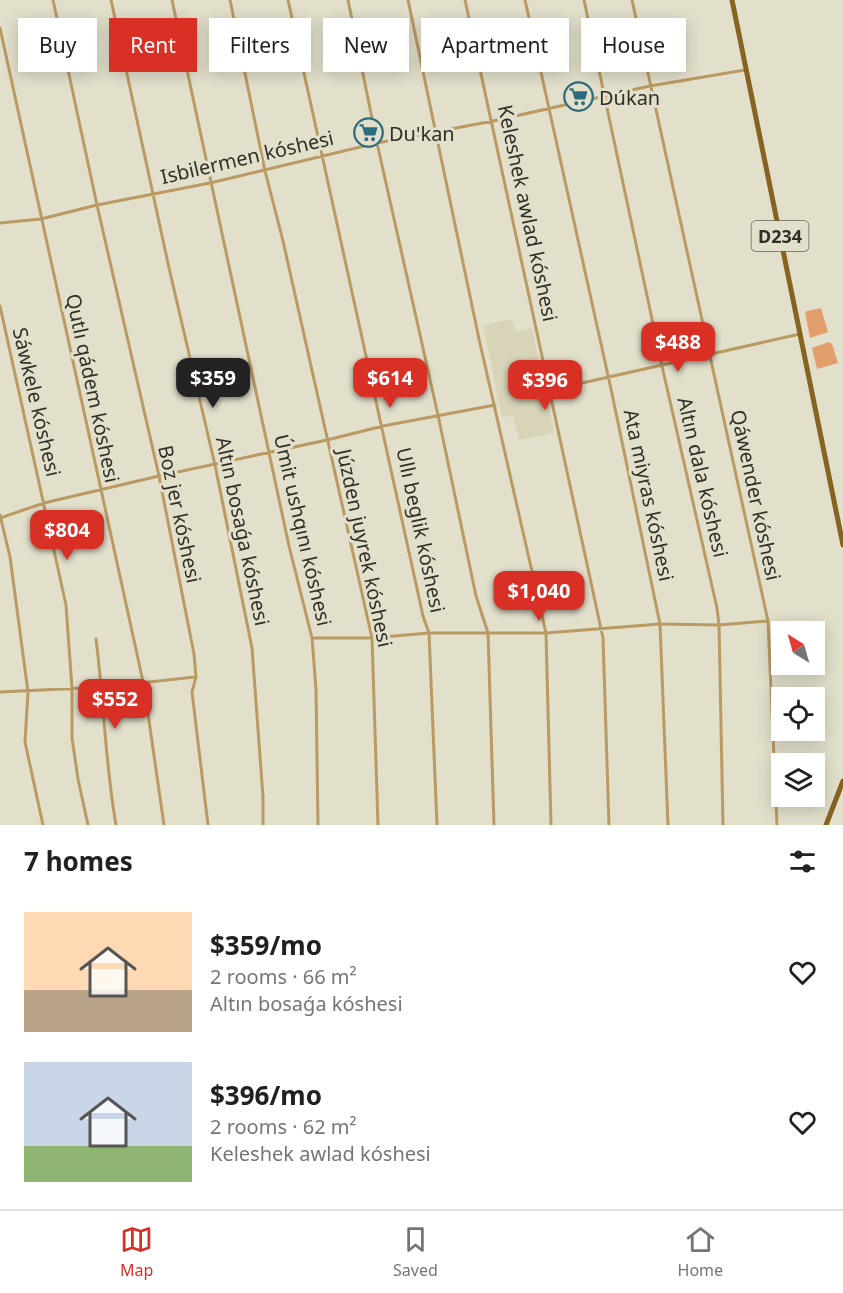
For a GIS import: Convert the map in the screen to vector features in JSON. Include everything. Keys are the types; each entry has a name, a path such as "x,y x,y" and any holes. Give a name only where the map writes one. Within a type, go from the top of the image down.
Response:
{"main road":[{"name":"D234","path":"732,0 843,545"},
{"path":"826,825 843,781"}],"street":[{"name":"Boz jer kóshesi","path":"53,0 159,476 194,654 196,677 192,692 208,825"},
{"name":"Altın bosaǵa kóshesi","path":"111,0 169,268 215,465 252,648 261,763 263,825"},
{"name":"Úmit ushqını kóshesi","path":"172,0 289,546 312,638 316,689 318,825"},
{"name":"Júzden juyrek kóshesi","path":"230,0 265,171 283,241 372,638 378,825"},
{"name":"Ullı beglik kóshesi","path":"288,0 423,616 429,633 437,825"},
{"path":"348,0 476,596 488,633 494,825"},
{"path":"408,0 479,339 546,633 551,825"},
{"name":"Keleshek awlad kóshesi","path":"465,0 603,638 609,825"},
{"name":"Ata miyras kóshesi","path":"525,0 660,624 668,825"},
{"name":"Altın dala kóshesi","path":"584,0 719,625 723,825"},
{"name":"Qáwender kóshesi","path":"632,0 768,621 777,825"},
{"name":"Qutlı qádem kóshesi","path":"0,28 144,683 164,825"},
{"name":"Isbilermen kóshesi","path":"0,224 41,219 97,205 265,171 377,143 493,121 650,86 747,69"},
{"name":"Sáwkele kóshesi","path":"0,306 66,605 72,688 72,738 88,825"},
{"path":"551,390 800,334"},
{"path":"43,825 26,742 28,692 10,557 0,517 44,503 159,476 383,426 495,405"},
{"path":"312,638 372,638 429,633 546,633 660,624 719,625 768,621"},
{"path":"96,639 105,741 116,825"},
{"path":"0,692 102,687 196,677"}],"shaded area":[{"path":"821,308 828,332 810,338 805,313"},
{"path":"512,319 516,332 532,328 554,433 519,440 513,416 502,417 483,325"},
{"path":"829,342 832,344 838,363 817,369 812,348"}],"place":[{"name":"Dúkan","path":"578,97"},
{"name":"Du'kan","path":"368,133"}]}
